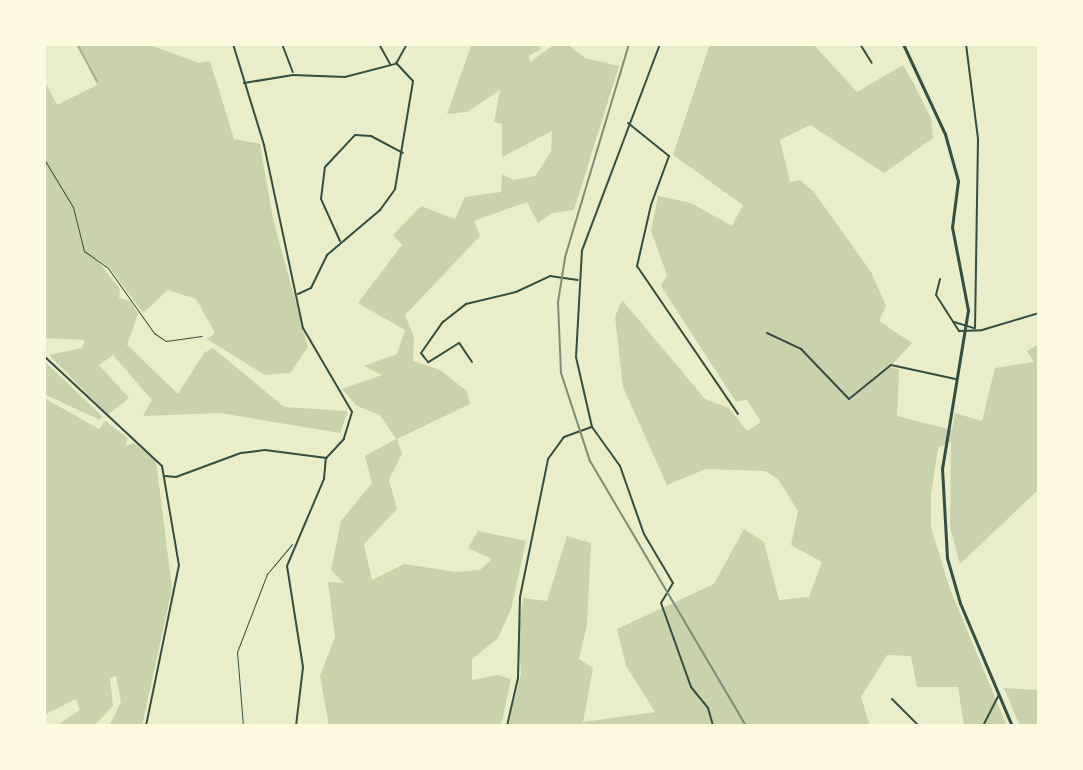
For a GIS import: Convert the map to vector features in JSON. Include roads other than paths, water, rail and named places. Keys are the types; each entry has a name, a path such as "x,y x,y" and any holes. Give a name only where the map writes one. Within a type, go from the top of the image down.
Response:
{"main road":[{"path":"903,44 956,169 952,227 967,293 965,332 942,468 943,527 960,603 1012,726"}],"street":[{"path":"233,44 264,145 307,337 352,412 344,439 326,458 324,479 292,544 287,566 303,667 296,726"},
{"path":"282,44 293,75"},
{"path":"379,44 392,66"},
{"path":"243,83 293,75 345,77 392,66 407,44"},
{"path":"660,44 591,217 578,280 576,365 592,427 620,466 644,534 673,583 661,598 691,687 708,708 713,726"},
{"path":"860,44 872,63"},
{"path":"966,44 978,139 975,328"},
{"path":"297,294 311,288 327,255 390,198 404,153 413,81 396,63"},
{"path":"627,122 669,156 651,205 637,266 738,414"},
{"path":"341,242 321,199 325,167 355,135 371,136 404,153"},
{"path":"472,362 459,343 428,362 421,353 443,322 466,304 516,292 550,276 578,280"},
{"path":"940,279 936,295 954,322 965,332 1039,313"},
{"path":"954,322 975,328"},
{"path":"767,333 801,349 849,399 891,365 956,379"},
{"path":"44,356 156,457 164,476 179,565 146,726"},
{"path":"507,726 518,678 520,597 548,459 564,437 592,427"},
{"path":"164,476 176,477 241,453 265,450 326,458"},
{"path":"983,726 999,695"},
{"path":"892,699 919,726"}],"lane":[{"path":"44,159 73,207 84,251 108,268 154,333 166,341 202,336"},
{"path":"243,726 237,652 267,574 292,544"}],"waterway":[{"path":"77,44 97,81"}],"railway":[{"path":"629,44 565,258 558,302 561,373 590,461 746,726"}]}
